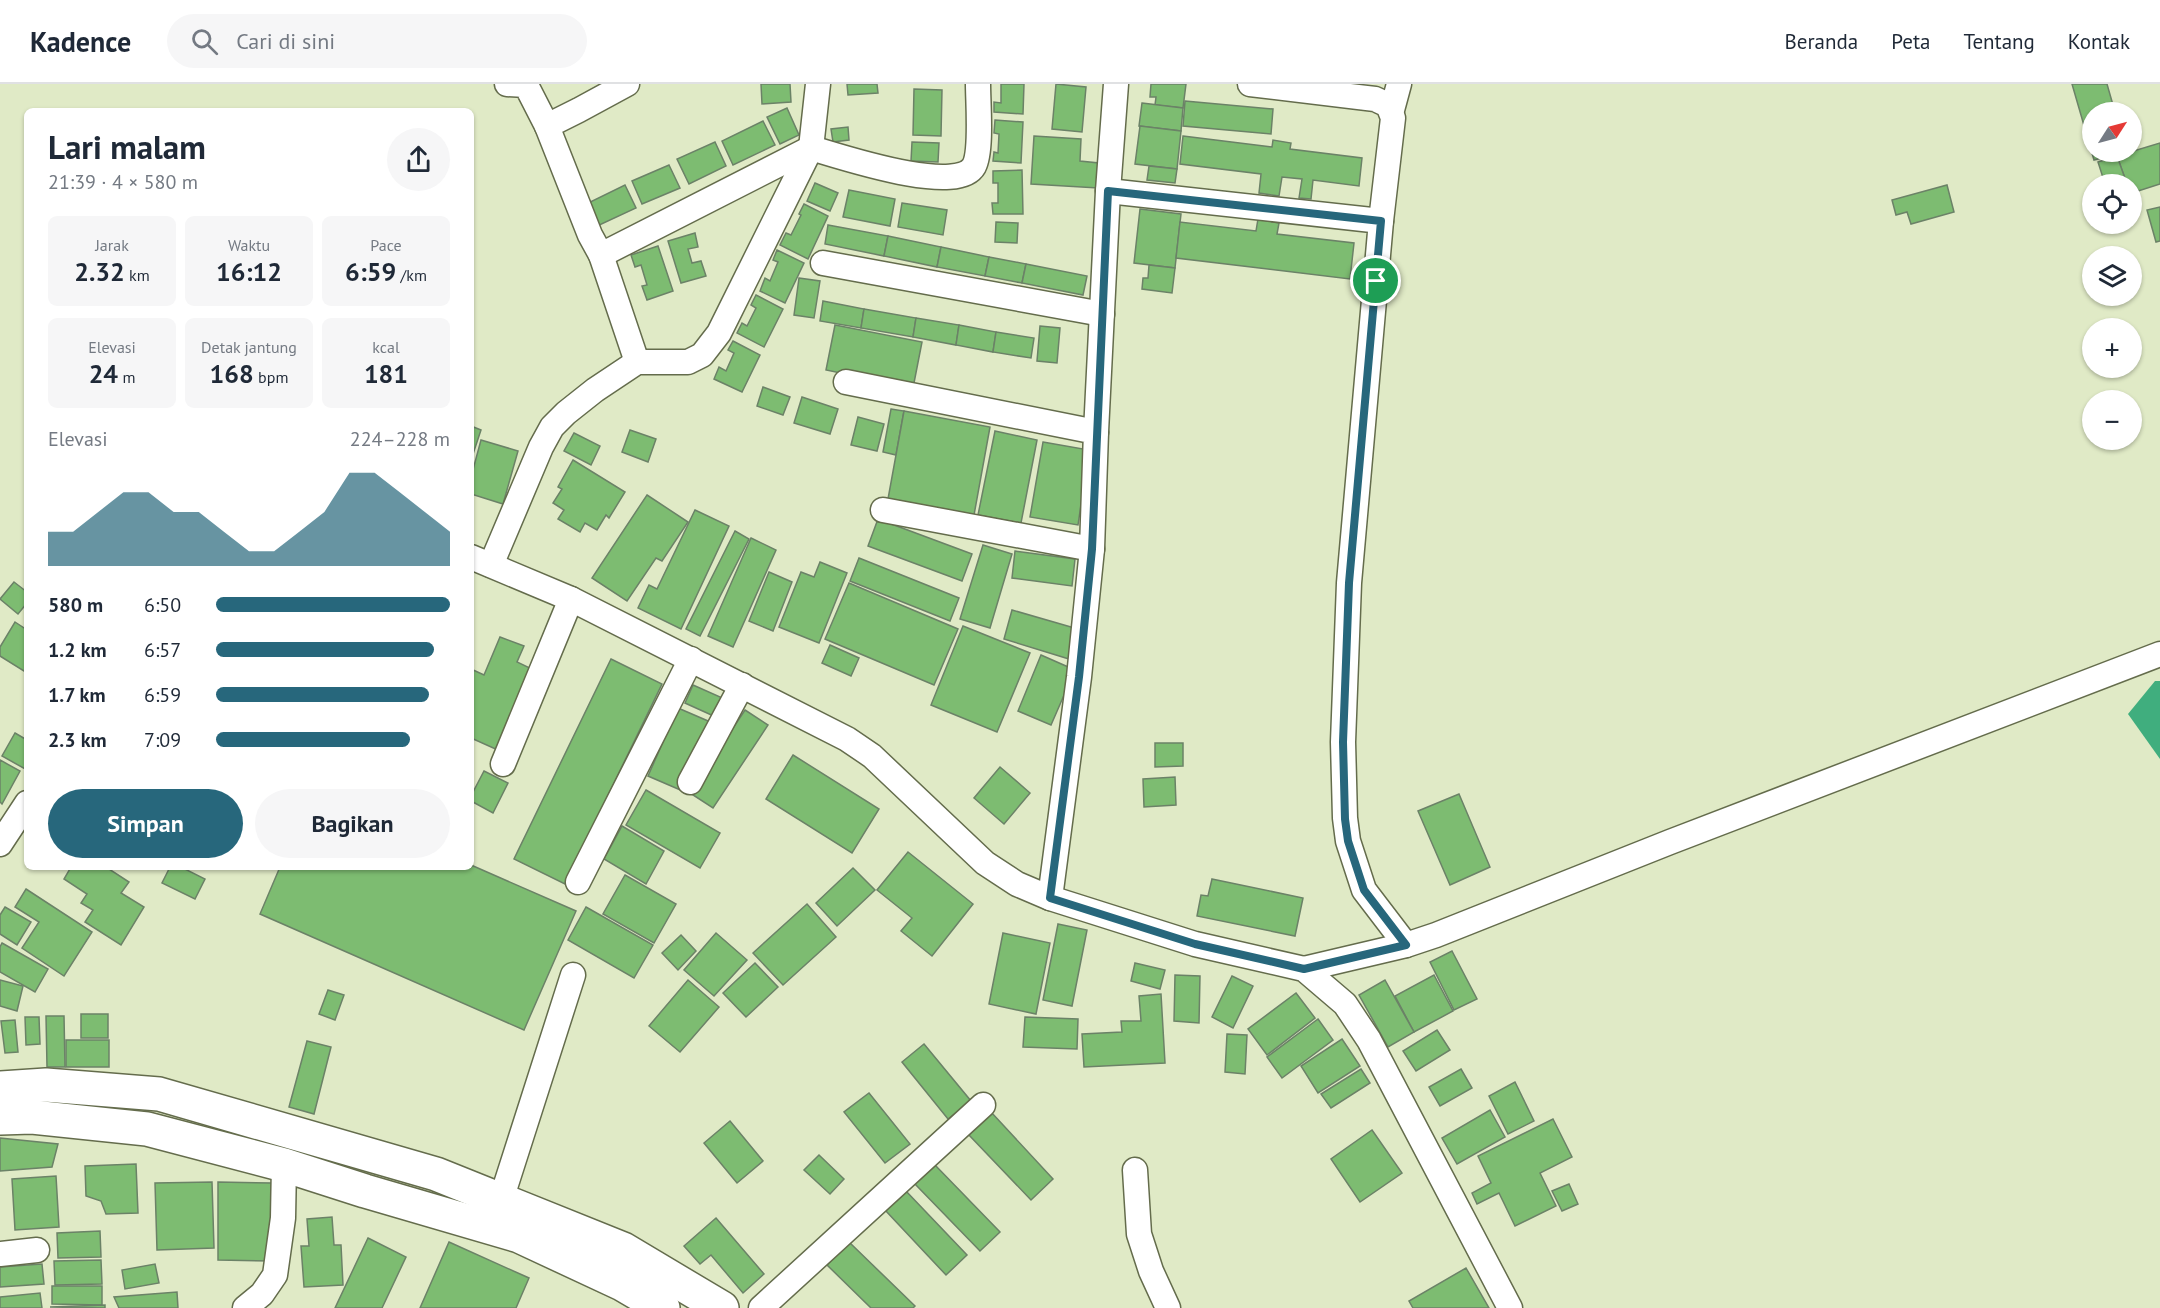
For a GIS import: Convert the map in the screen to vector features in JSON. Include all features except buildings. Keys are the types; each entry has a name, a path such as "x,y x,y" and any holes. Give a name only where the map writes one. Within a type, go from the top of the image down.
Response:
{"highway":[{"path":"0,1088 46,1085 159,1094 436,1174 623,1249 722,1308"},
{"path":"117,1089 118,1125"},
{"path":"0,1118 32,1117 147,1129 284,1165 519,1236 622,1284 663,1308"}],"street":[{"path":"507,84 526,85 547,126 601,255 637,362"},
{"path":"547,126 627,84"},
{"path":"818,84 811,147 727,318 702,356 688,362 637,362 566,413 552,427 477,562 572,599 847,739 872,756 985,863 1017,884 1050,898 1195,944 1304,969 1406,945 1436,934 2160,654"},
{"path":"601,255 811,147 879,168 952,177 966,174 973,168 978,157 978,84"},
{"path":"1050,898 1079,677 1092,549 1108,191 1116,84"},
{"path":"1250,84 1375,99 1388,105 1392,110"},
{"path":"1399,84 1392,110 1349,583 1343,742 1347,830 1364,890 1406,945"},
{"path":"1108,191 1381,221"},
{"path":"823,263 1102,314"},
{"path":"846,382 1096,432"},
{"path":"883,510 1092,549"},
{"path":"503,764 572,599"},
{"path":"578,882 691,659"},
{"path":"690,782 742,685"},
{"path":"0,844 24,808"},
{"path":"1304,969 1345,1004 1369,1040 1510,1308"},
{"path":"501,1200 573,975"},
{"path":"761,1308 982,1105"},
{"path":"245,1308 262,1294 274,1275 283,1218 284,1165"},
{"path":"1135,1170 1139,1234 1151,1271 1168,1308"},
{"path":"0,1254 37,1250"}],"shaded area":[{"path":"2155,681 2160,681 2160,759 2128,714"}],"route":[{"path":"1108,191 1381,221 1376,281 1349,583 1343,742 1345,819 1348,841 1364,890 1406,945 1304,969 1195,944 1050,898 1079,677 1092,549 1108,191"}]}
